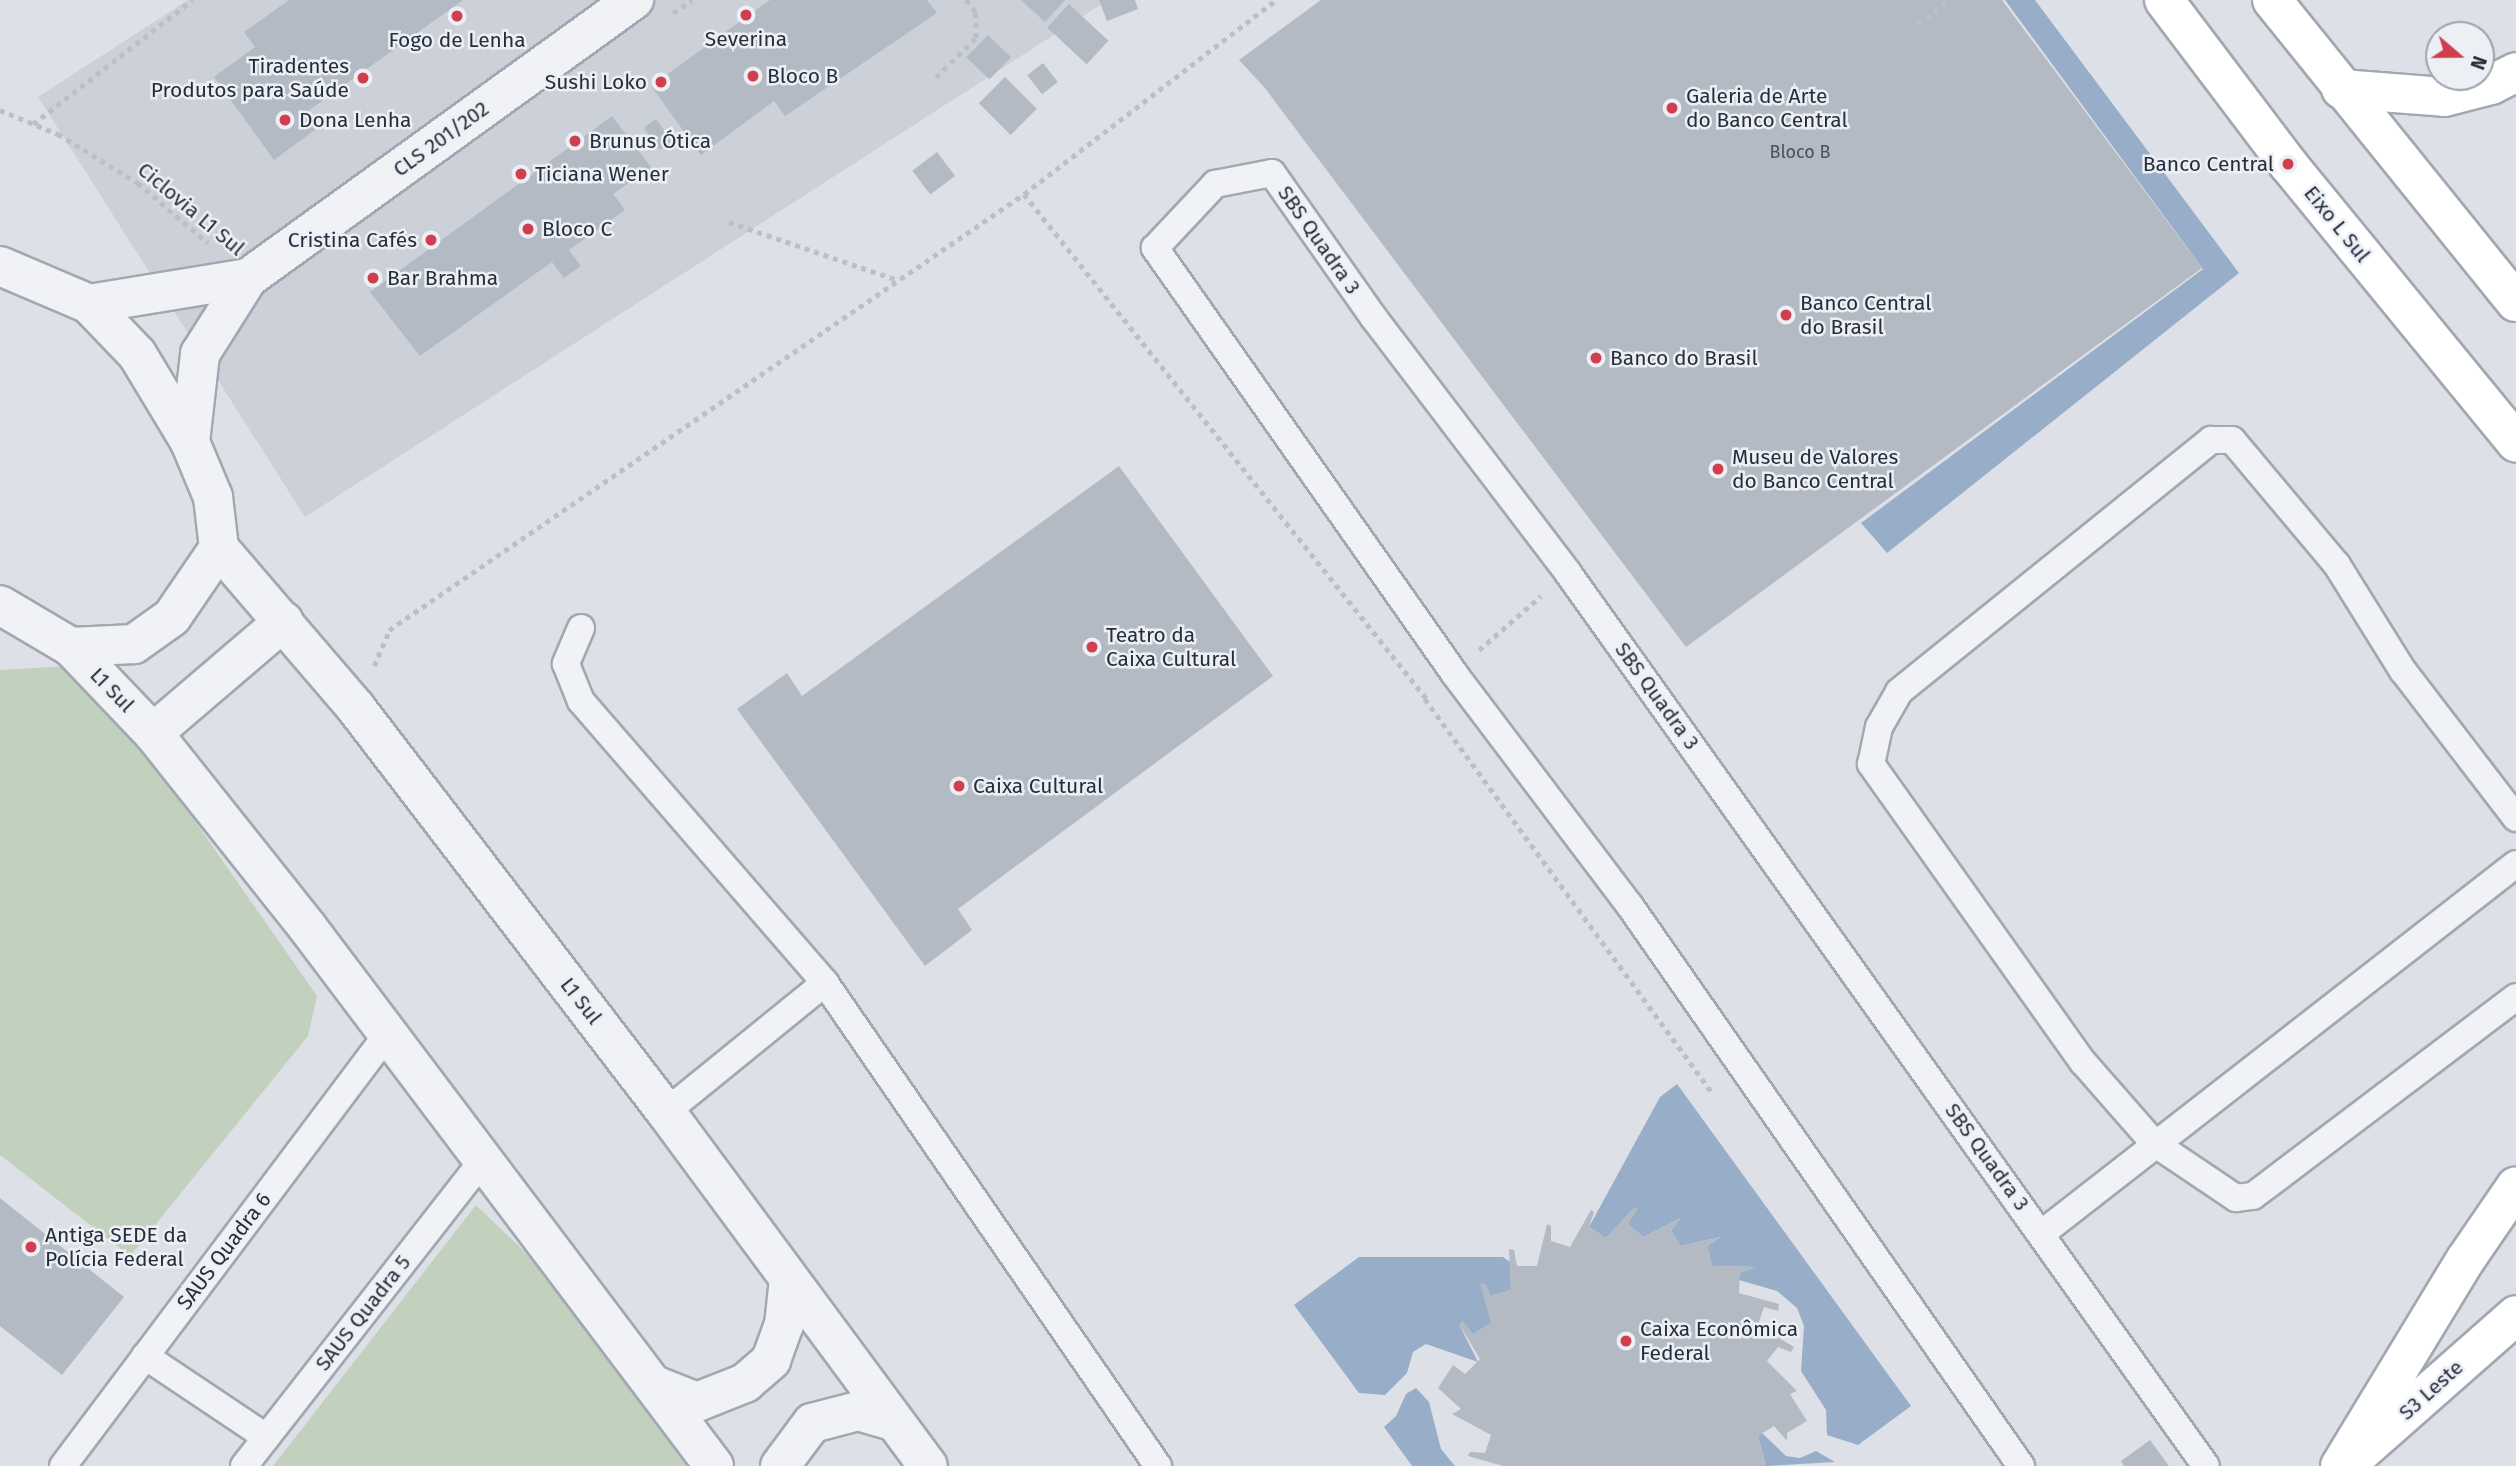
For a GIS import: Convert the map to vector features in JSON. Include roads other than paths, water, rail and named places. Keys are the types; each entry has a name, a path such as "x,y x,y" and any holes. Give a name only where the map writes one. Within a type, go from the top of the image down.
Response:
{"main road":[{"name":"Eixo L Sul","path":"2164,0 2288,164 2516,443"},
{"path":"2272,0 2341,89 2516,302"},
{"path":"2341,89 2444,97 2491,85 2516,72"},
{"path":"2340,1466 2466,1259 2516,1186"},
{"name":"S3 Leste","path":"2346,1466 2516,1315"}],"street":[{"name":"CLS 201/202","path":"190,442 200,354 248,278 634,0"},
{"path":"0,266 89,304 137,354 190,442 213,498 219,548 172,617 134,643 71,647"},
{"name":"CLS 201/202","path":"89,304 248,278"},
{"name":"L1 Sul","path":"219,548 356,708 666,1112 928,1466"},
{"name":"L1 Sul","path":"0,605 71,647 153,733 307,928 386,1036 714,1466"},
{"path":"153,733 284,621"},
{"path":"654,1385 697,1402 745,1383 771,1360 784,1325 789,1279"},
{"path":"780,1466 812,1423 858,1411 893,1421"}],"lane":[{"name":"SBS Quadra 3","path":"2021,1466 1630,905 1454,673 1155,248 1215,184 1272,173 1374,318 1568,573 2206,1466"},
{"path":"2516,818 2403,671 2337,565 2232,440 2211,440 1899,692 1879,727 1871,764 2083,1062 2154,1143 2236,1198 2253,1196 2516,997"},
{"path":"581,628 566,664 581,701 825,983 1158,1466"},
{"path":"2041,1234 2154,1143 2516,864"},
{"path":"666,1112 825,983"},
{"name":"SAUS Quadra 6","path":"63,1466 386,1036"},
{"name":"SAUS Quadra 5","path":"244,1466 482,1161"},
{"path":"145,1356 266,1437"}],"water":[{"path":"2005,0 2035,0 2239,273 1887,553 1861,523 2203,269"},
{"path":"1677,1084 1911,1406 1858,1445 1827,1435 1826,1410 1801,1371 1804,1326 1797,1308 1777,1291 1739,1280 1740,1273 1755,1267 1712,1266 1707,1246 1721,1237 1680,1246 1671,1230 1681,1218 1643,1237 1628,1224 1635,1207 1606,1238 1589,1227 1660,1097"},
{"path":"1359,1257 1503,1257 1510,1262 1511,1290 1491,1296 1491,1323 1473,1334 1459,1324 1478,1362 1426,1344 1413,1352 1407,1373 1385,1395 1359,1393 1294,1305"},
{"path":"1416,1388 1429,1402 1441,1449 1455,1466 1412,1466 1384,1427 1396,1416 1406,1394"},
{"path":"1762,1433 1786,1456 1800,1458 1816,1451 1835,1462 1766,1466 1758,1436"}],"place":[{"name":"Severina","path":"746,15"},
{"name":"Fogo de Lenha","path":"457,16"},
{"name":"Bloco B","path":"753,76"},
{"name":"Tiradentes Produtos para Saúde","path":"363,78"},
{"name":"Sushi Loko","path":"661,82"},
{"name":"Galeria de Arte do Banco Central","path":"1672,108"},
{"name":"Dona Lenha","path":"285,120"},
{"name":"Brunus Ótica","path":"575,141"},
{"name":"Banco Central","path":"2288,164"},
{"name":"Ticiana Wener","path":"521,174"},
{"name":"Bloco C","path":"528,229"},
{"name":"Cristina Cafés","path":"431,240"},
{"name":"Bar Brahma","path":"373,278"},
{"name":"Banco Central do Brasil","path":"1786,315"},
{"name":"Banco do Brasil","path":"1596,358"},
{"name":"Museu de Valores do Banco Central","path":"1718,469"},
{"name":"Teatro da Caixa Cultural","path":"1092,647"},
{"name":"Caixa Cultural","path":"959,786"},
{"name":"Antiga SEDE da Polícia Federal","path":"31,1247"},
{"name":"Caixa Econômica Federal","path":"1626,1341"}]}
